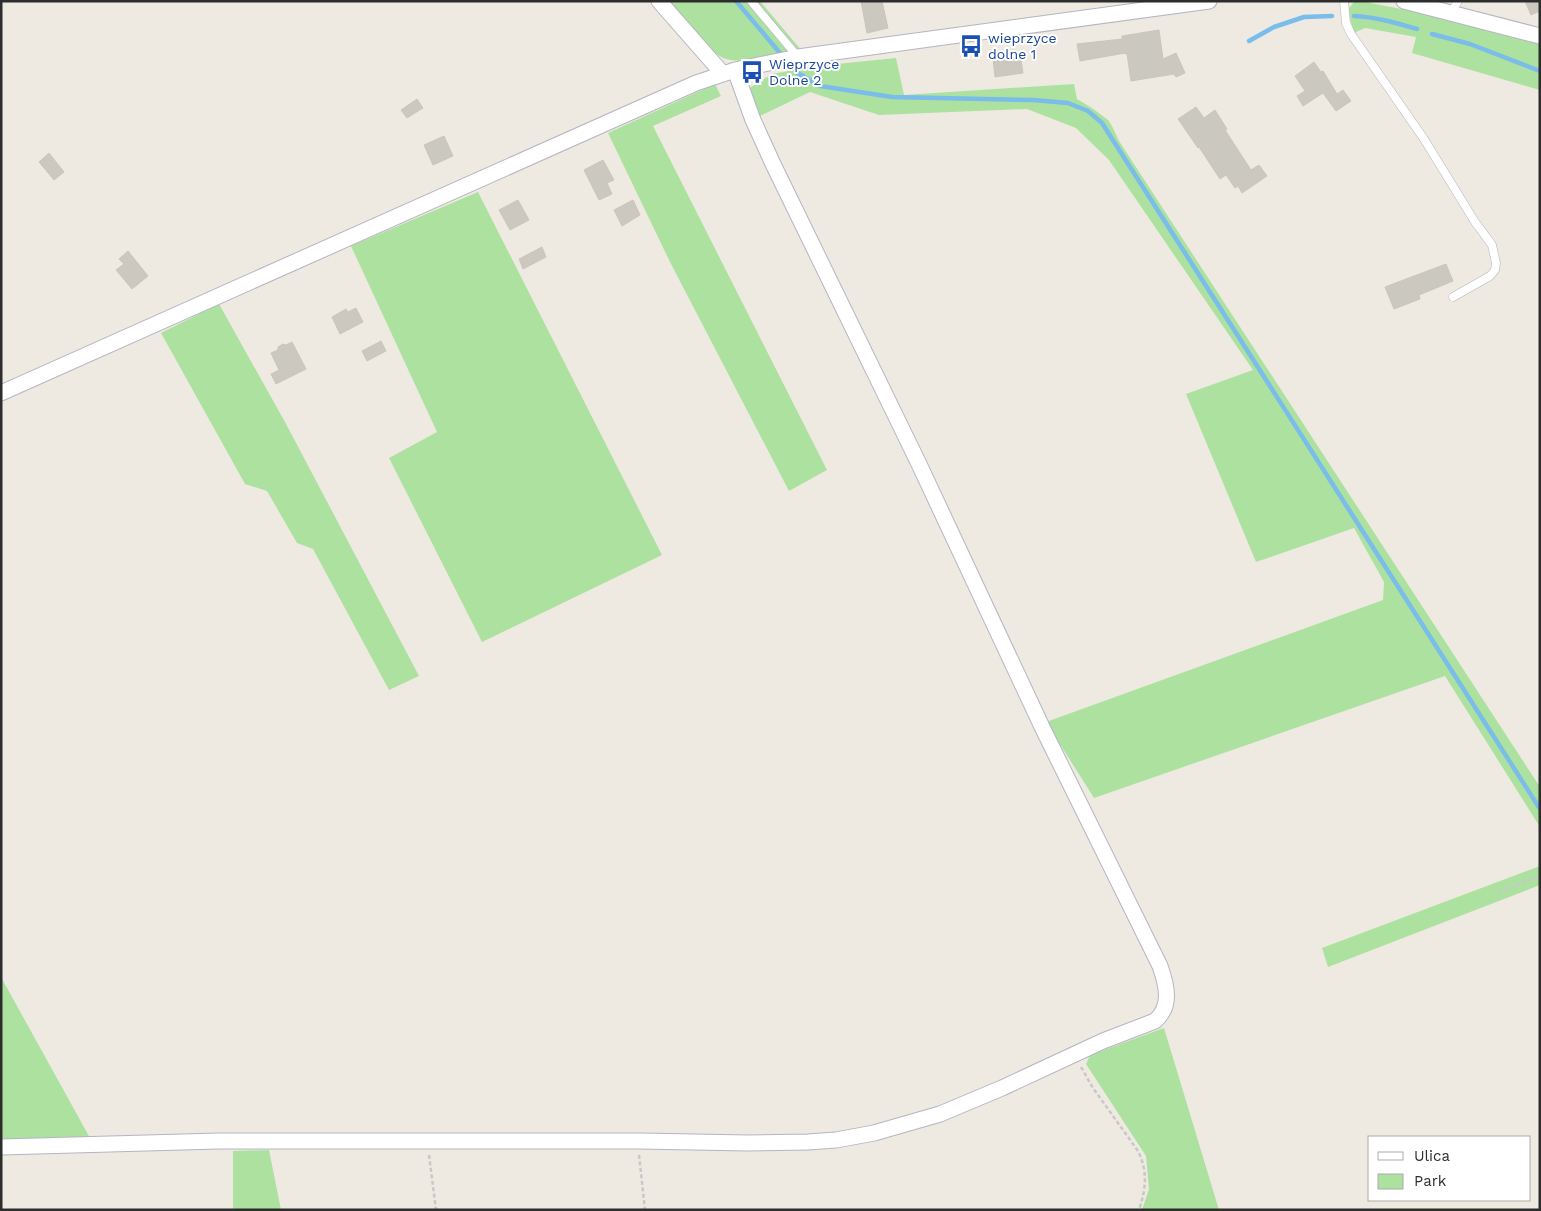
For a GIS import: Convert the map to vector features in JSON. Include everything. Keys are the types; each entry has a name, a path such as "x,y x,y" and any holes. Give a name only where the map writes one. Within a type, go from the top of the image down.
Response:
{"street":[{"path":"1,1147 228,1141 808,1142 836,1140 874,1133 940,1114 1002,1088 1102,1041 1155,1022 1160,1017 1167,994 1160,966 1043,729 919,464 753,120 729,72 659,1"},
{"path":"1,393 696,83 729,72 798,57 1208,1"},
{"path":"1404,1 1455,7 1540,36"}],"lane":[{"path":"750,1 798,57"},
{"path":"1344,1 1346,23 1351,34 1424,139 1492,245 1495,254 1495,270 1490,276 1453,297"}],"path":[{"path":"1498,892 1540,876"},
{"path":"1074,1055 1093,1088 1142,1159 1146,1183 1139,1210"},
{"path":"640,1141 639,1152 645,1210"},
{"path":"431,1142 429,1149 430,1164 436,1210"}],"green space":[{"path":"669,1 760,1 802,51 753,60 726,59 719,56 704,42"},
{"path":"1354,2 1365,2 1448,18 1540,43 1540,90 1412,53 1416,37 1365,28 1354,33 1348,11"},
{"path":"896,58 904,95 1074,84 1077,99 1108,120 1119,141 1540,787 1540,827 1445,676 1094,798 1046,722 1383,600 1384,582 1354,528 1256,562 1186,394 1253,370 1109,160 1076,128 1027,109 879,115 810,92 758,117 748,89 772,74 817,66"},
{"path":"715,84 721,96 653,126 827,470 789,491 670,262 608,133"},
{"path":"478,192 662,555 482,642 389,458 437,432 351,246"},
{"path":"219,304 285,422 419,676 389,690 313,549 297,543 267,491 245,484 161,333"},
{"path":"1540,866 1540,885 1328,967 1322,948"},
{"path":"1,977 90,1138 1,1152"},
{"path":"1164,1028 1219,1210 1142,1210 1149,1189 1146,1156 1086,1064 1090,1055"},
{"path":"269,1150 281,1210 233,1210 233,1151"}],"building":[{"path":"861,1 882,1 888,28 867,33"},
{"path":"1525,1 1540,1 1540,11 1531,15"},
{"path":"1159,30 1163,59 1176,53 1185,73 1176,77 1174,74 1131,81 1127,54 1125,53 1080,61 1077,44 1122,39 1122,36"},
{"path":"1020,54 1023,73 995,77 993,58"},
{"path":"1314,62 1321,72 1323,71 1337,94 1343,90 1351,101 1336,111 1323,93 1303,106 1297,96 1305,91 1295,76"},
{"path":"417,99 423,108 407,118 401,110"},
{"path":"1196,107 1204,118 1215,110 1227,129 1225,130 1251,170 1259,165 1267,176 1242,193 1238,186 1235,188 1226,175 1220,179 1178,119"},
{"path":"444,136 453,156 433,165 424,145"},
{"path":"49,153 64,172 54,180 39,162"},
{"path":"603,160 614,180 607,183 612,194 599,200 584,170"},
{"path":"518,200 529,220 510,230 499,210"},
{"path":"633,200 640,215 622,226 614,210"},
{"path":"542,247 546,257 523,269 519,259"},
{"path":"128,251 148,276 132,289 116,270 124,264 119,259"},
{"path":"1446,264 1453,281 1419,295 1420,299 1394,309 1385,287"},
{"path":"356,308 363,322 340,334 332,317 346,309 348,312"},
{"path":"381,341 386,351 367,361 362,351"},
{"path":"292,342 306,369 276,384 271,374 279,370 271,353 278,350 278,347 283,344 286,345"}],"waterway":[{"path":"736,1 796,72 820,86 892,97 1033,100 1068,103 1088,111 1102,123 1540,809"},
{"path":"1249,41 1274,27 1304,17 1332,16"},
{"path":"1354,16 1378,19 1417,29"},
{"path":"1432,34 1470,44 1540,71"}],"place":[{"name":"wieprzyce dolne 1","path":"971,46"},
{"name":"Wieprzyce Dolne 2","path":"752,72"}]}
